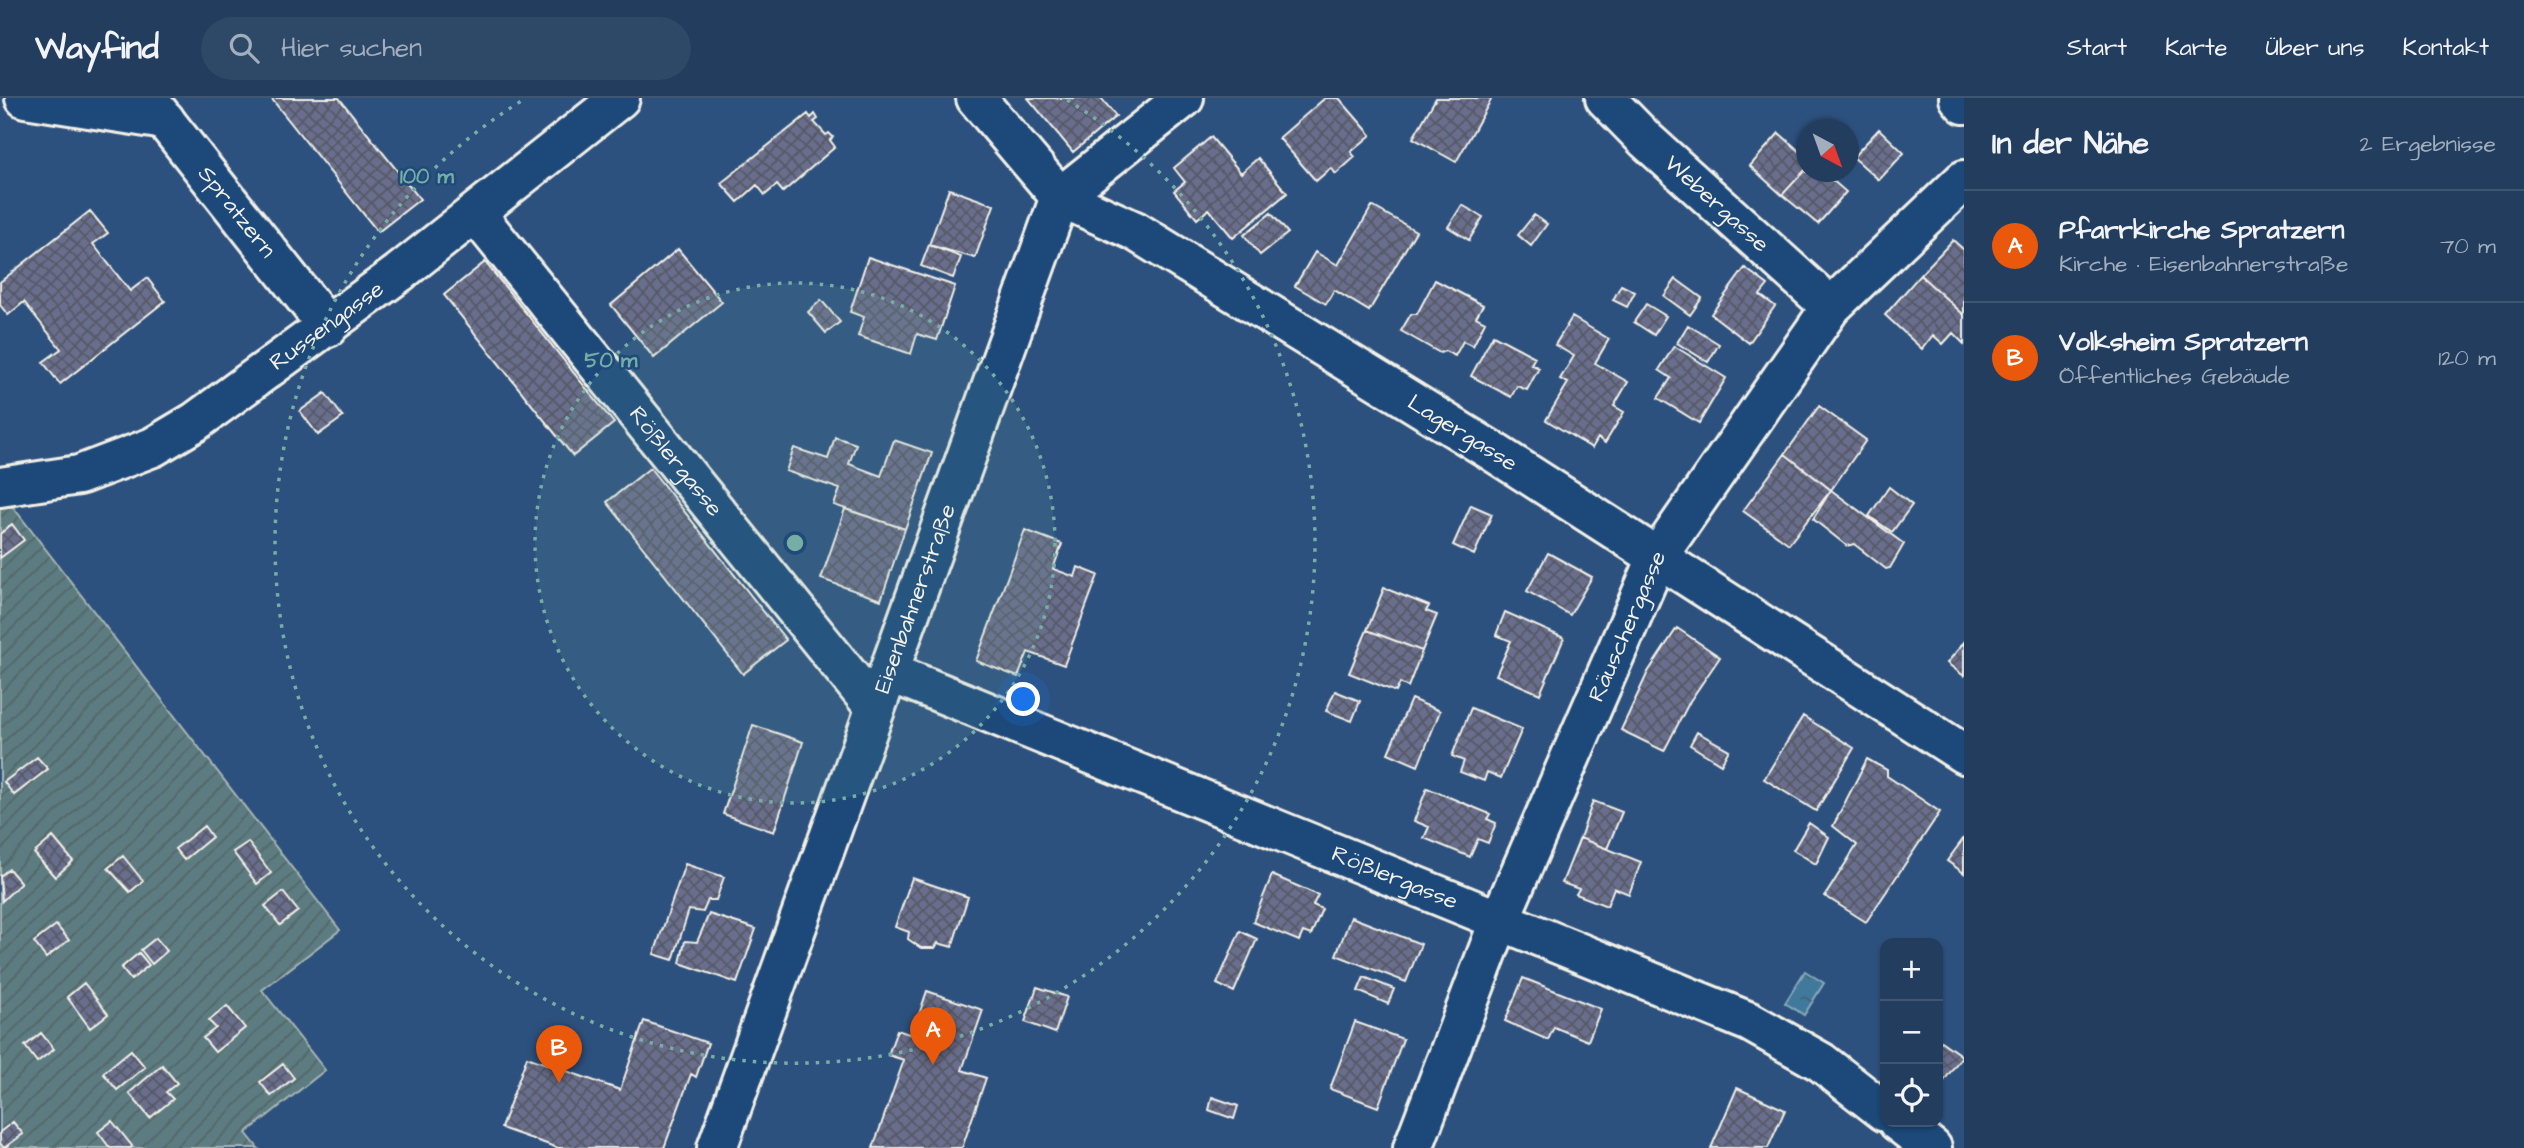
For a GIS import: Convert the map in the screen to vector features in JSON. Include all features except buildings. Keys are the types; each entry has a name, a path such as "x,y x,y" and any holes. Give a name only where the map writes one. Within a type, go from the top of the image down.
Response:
{"street":[{"path":"25,98 156,109"},
{"name":"Russengasse","path":"0,487 79,475 153,447 195,422 328,327 476,214 620,98"},
{"name":"Lagergasse","path":"976,98 1060,197 1135,230 1658,556 1964,754"},
{"path":"1060,197 1184,98"},
{"name":"Webergasse","path":"1605,98 1646,140 1831,307"},
{"path":"1959,98 1964,104"},
{"name":"Spratzern","path":"156,109 328,327"},
{"name":"Räuschergasse","path":"1413,1148 1500,919 1658,556 1831,307 1964,180"},
{"name":"Eisenbahnerstraße","path":"716,1148 1060,197"},
{"name":"Rößlergasse","path":"476,214 876,708"},
{"name":"Rößlergasse","path":"889,673 1750,1022 1821,1062 1880,1108"},
{"path":"1905,1127 1932,1148"}],"green space":[{"path":"0,507 13,507 340,930 262,990 325,1070 246,1133 258,1148 0,1148"}],"water":[{"path":"1805,971 1824,983 1804,1015 1785,1003"}],"place":[{"name":"Pfarrkirche Spratzern","path":"933,1065"},
{"name":"Volksheim Spratzern","path":"559,1083"}]}
